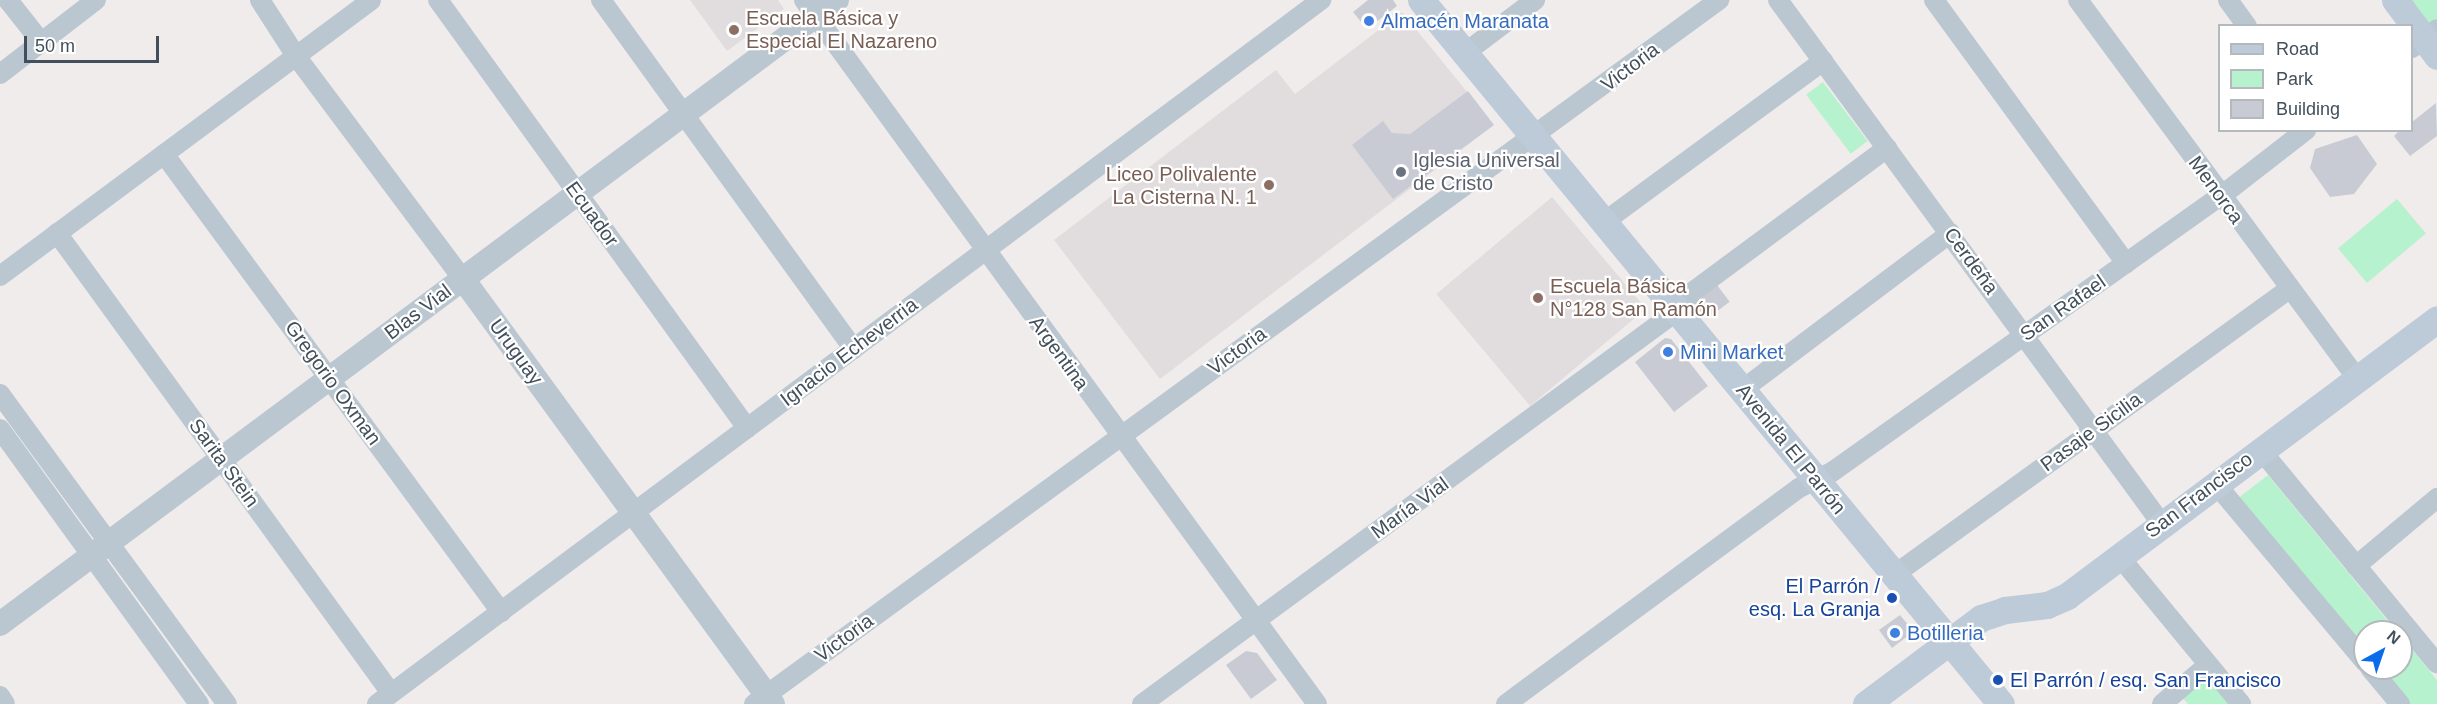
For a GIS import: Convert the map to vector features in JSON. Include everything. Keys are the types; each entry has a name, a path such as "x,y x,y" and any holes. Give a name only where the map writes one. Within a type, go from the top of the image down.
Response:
{"main road":[{"name":"Avenida El Parrón","path":"1421,0 2001,704"},
{"path":"2396,0 2427,43"},
{"name":"San Francisco","path":"1866,704 1989,614 2057,601 2437,319"}],"street":[{"path":"8,0 41,42"},
{"path":"0,74 96,0"},
{"name":"Uruguay","path":"260,0 296,56 463,279 633,513 765,701"},
{"path":"0,276 371,0"},
{"name":"Ecuador","path":"438,0 747,428"},
{"path":"601,0 854,349"},
{"name":"Blas Vial","path":"0,624 684,114 810,8 837,0"},
{"name":"Ignacio Echeverria","path":"384,699 1321,0"},
{"path":"1464,53 1535,0"},
{"name":"Victoria","path":"765,701 1119,438 1719,0"},
{"name":"Cerdeña","path":"1778,0 2161,523"},
{"path":"1934,0 2126,263"},
{"name":"Menorca","path":"2078,0 2289,289 2357,378"},
{"path":"2228,0 2246,24"},
{"name":"Argentina","path":"810,8 1119,438 1317,704"},
{"path":"1604,222 1823,61"},
{"name":"San Rafael","path":"1506,704 1799,488 1816,480 2025,335 2221,196 2303,132"},
{"name":"María Vial","path":"1142,704 1677,310 1691,293 1887,148"},
{"name":"Gregorio Oxman","path":"164,154 501,612"},
{"path":"1742,390 1950,233"},
{"name":"Sarita Stein","path":"57,234 221,459 384,699"},
{"name":"Pasaje Sicilia","path":"1894,575 2289,289"},
{"path":"0,394 199,704"},
{"path":"0,429 227,704"},
{"path":"2260,449 2356,566 2435,657"},
{"path":"2215,483 2353,648"},
{"path":"2356,566 2437,498"},
{"path":"2119,556 2241,704"},
{"path":"2171,701 2208,665"},
{"path":"2378,680 2394,702"},
{"path":"0,696 6,704"}],"shaded area":[{"name":"Escuela Básica y Especial El Nazareno","path":"690,0 778,0 784,9 727,51"},
{"name":"Liceo Polivalente La Cisterna N. 1","path":"1402,12 1494,125 1160,379 1054,240 1276,70 1295,94"},
{"name":"Escuela Básica N°128 San Ramón","path":"1552,197 1646,309 1530,406 1436,294"}],"green space":[{"path":"2404,0 2437,0 2437,44"},
{"path":"1823,82 1868,141 1851,154 1806,95"},
{"path":"2397,199 2426,233 2367,283 2338,248"},
{"path":"2268,475 2387,620 2353,620 2353,638 2237,499"},
{"path":"2413,651 2437,680 2437,704 2408,704 2388,680 2413,680"},
{"path":"2208,673 2234,704 2188,704 2181,696"}],"building":[{"name":"Almacén Maranata","path":"1368,0 1393,0 1397,6 1367,29 1353,12"},
{"name":"Iglesia Universal de Cristo","path":"1468,91 1494,125 1393,199 1352,145 1383,121 1392,133 1410,134"},
{"path":"2436,103 2437,136 2410,156 2394,136 2398,132 2413,132 2413,121"},
{"path":"2357,135 2377,164 2354,194 2330,197 2310,168 2315,149"},
{"path":"1717,285 1730,302 1706,319 1694,302"},
{"path":"1665,338 1671,339 1708,386 1674,412 1635,362"},
{"name":"Botilleria","path":"1900,615 1910,627 1909,635 1892,648 1879,630"},
{"path":"1246,651 1257,653 1277,680 1251,699 1226,665"}],"place":[{"name":"Almacén Maranata","path":"1369,21"},
{"name":"Escuela Básica y Especial El Nazareno","path":"734,30"},
{"name":"Iglesia Universal de Cristo","path":"1401,172"},
{"name":"Liceo Polivalente La Cisterna N. 1","path":"1269,185"},
{"name":"Escuela Básica N°128 San Ramón","path":"1538,298"},
{"name":"Mini Market","path":"1668,352"},
{"name":"El Parrón / esq. La Granja","path":"1892,598"},
{"name":"Botilleria","path":"1895,633"},
{"name":"El Parrón / esq. San Francisco","path":"1998,680"}]}
